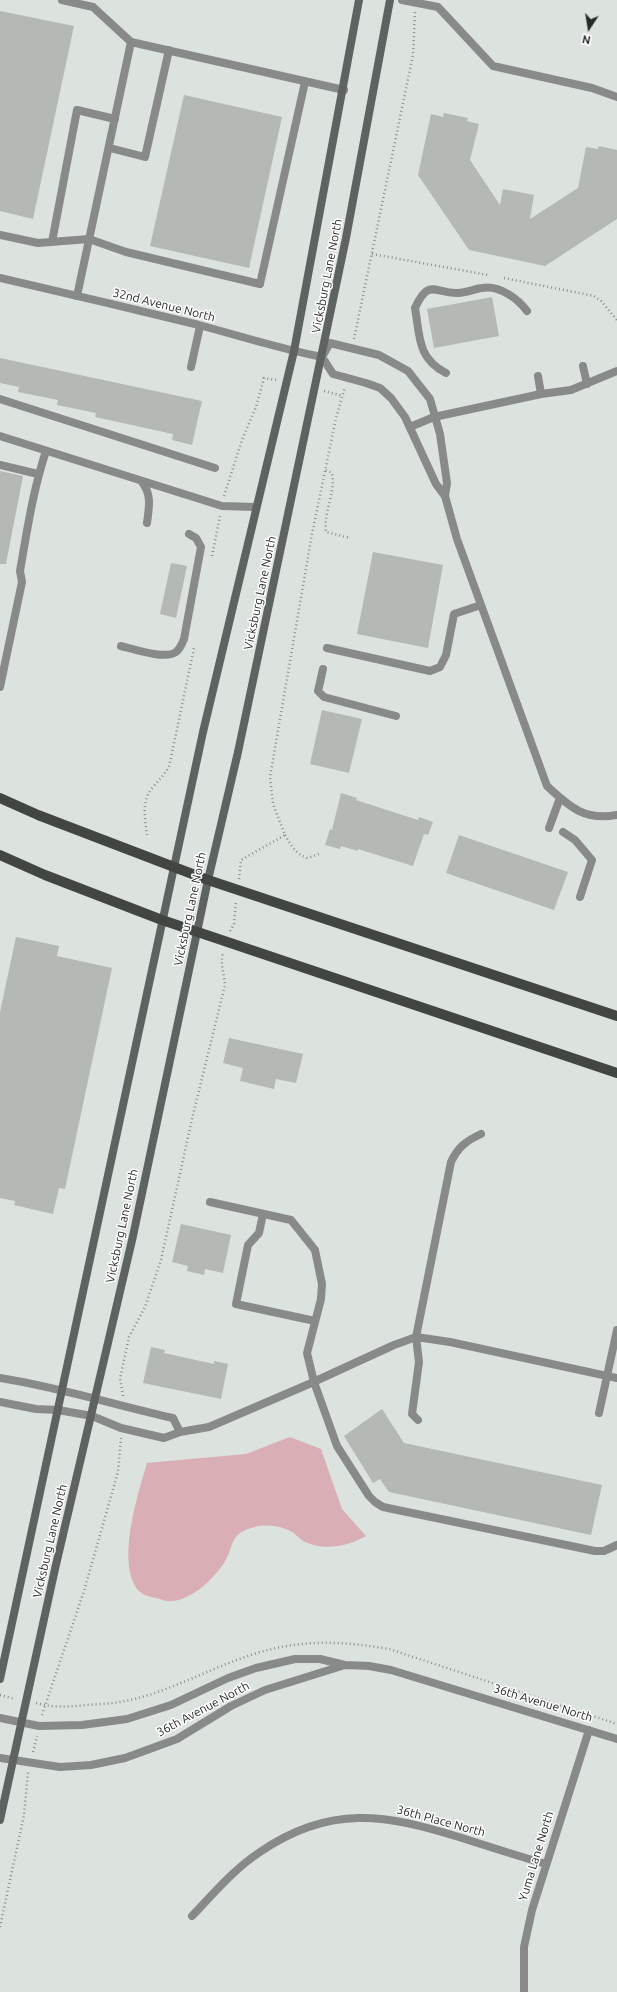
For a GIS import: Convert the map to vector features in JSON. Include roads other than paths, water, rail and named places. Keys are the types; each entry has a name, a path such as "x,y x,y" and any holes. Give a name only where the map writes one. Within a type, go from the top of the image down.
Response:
{"main road":[{"name":"Vicksburg Lane North","path":"0,1679 203,732 294,351 344,90 359,0"},
{"name":"Vicksburg Lane North","path":"0,1820 92,1416 208,880 238,752 322,357 373,101 390,0"},
{"path":"0,798 38,815 174,868 617,1016"},
{"path":"0,855 45,875 162,920 617,1073"}],"street":[{"path":"62,0 92,7 131,42 344,90"},
{"path":"402,0 438,7 493,66 592,88 617,97"},
{"path":"77,296 110,148 131,42"},
{"path":"110,148 145,157 169,50"},
{"path":"0,235 38,243 89,239 126,252 260,284 305,82"},
{"path":"52,242 77,110 115,119"},
{"name":"32nd Avenue North","path":"0,278 322,357"},
{"path":"446,373 430,363 423,351 415,308 424,292 433,288 458,293 484,288 494,288 519,300 527,311"},
{"path":"191,367 200,326"},
{"path":"445,496 447,483 440,434 430,399 408,371 379,355 330,343 322,357 333,374 347,379 366,382 380,388 391,398 405,417 436,484 445,496 457,538 547,786 572,808 587,814 603,817 617,815"},
{"path":"583,366 587,384"},
{"path":"410,427 434,417 541,394 571,390 617,371"},
{"path":"538,376 541,394"},
{"path":"0,399 215,468"},
{"path":"0,436 222,506 256,507"},
{"path":"0,687 22,582 20,571 38,474 46,451"},
{"path":"0,465 38,474"},
{"path":"142,482 147,489 150,499 146,523"},
{"path":"121,646 165,656 175,654 180,648 184,640 201,547 196,538 189,534"},
{"path":"327,648 430,671 440,667 446,656 454,614 481,605"},
{"path":"323,669 318,691 324,697 396,716"},
{"path":"549,828 560,798"},
{"path":"563,832 575,840 592,860 580,897"},
{"path":"418,1420 412,1414 419,1362 416,1337 451,1162 456,1151 466,1141 481,1134"},
{"path":"210,1202 290,1220 315,1250 322,1284 321,1299 307,1352 314,1382 337,1446 369,1496 375,1502 383,1506 594,1551 604,1551 617,1545"},
{"path":"263,1214 259,1233 248,1245 236,1304 316,1321"},
{"path":"599,1413 617,1330"},
{"path":"0,1402 36,1409 58,1410 92,1416 121,1428 164,1438 180,1432 209,1427 314,1382 394,1344 416,1337 450,1342 617,1378"},
{"path":"0,1378 41,1384 62,1391 96,1398 125,1407 173,1418 180,1432"},
{"name":"36th Avenue North","path":"0,1718 39,1726 82,1725 127,1719 170,1705 228,1678 277,1662 320,1659 345,1665 369,1666 391,1670 617,1739"},
{"name":"36th Avenue North","path":"0,1758 60,1767 91,1765 125,1758 177,1739 231,1706 265,1690 345,1665"},
{"name":"Yuma Lane North","path":"524,1992 524,1946 532,1910 589,1730"},
{"name":"36th Place North","path":"192,1916 233,1874 259,1852 289,1834 321,1822 356,1818 390,1819 424,1826 546,1864"}]}
